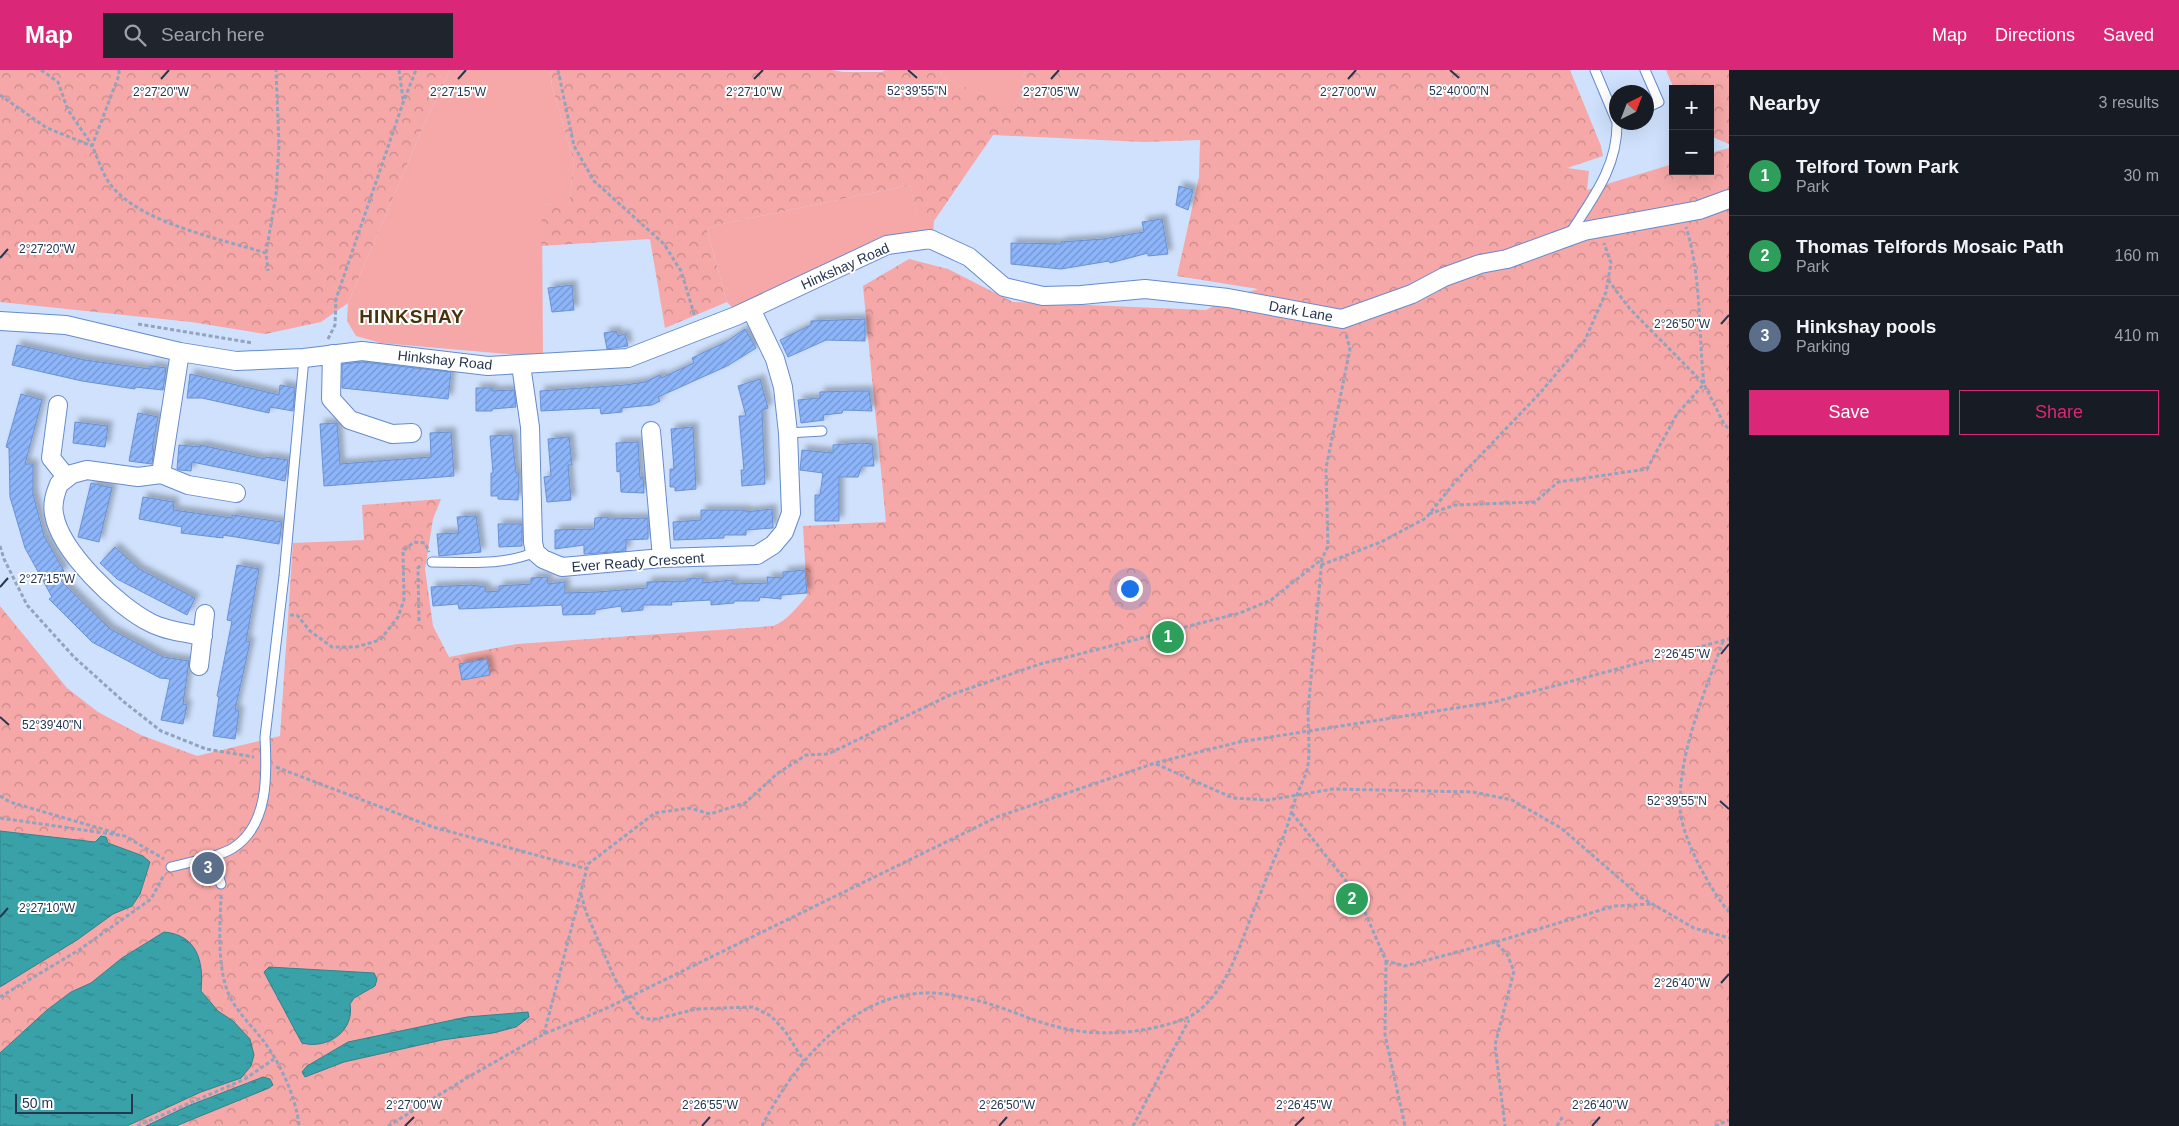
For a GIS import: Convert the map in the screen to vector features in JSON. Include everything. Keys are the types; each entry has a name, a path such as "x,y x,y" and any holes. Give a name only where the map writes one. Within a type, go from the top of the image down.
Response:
{"street":[{"name":"Dark Lane","path":"930,239 969,257 1004,287 1043,296 1145,290 1228,298 1342,319 1412,294 1444,277 1480,264 1507,259 1567,237 1605,226 1699,210 1729,199"},
{"name":"Hinkshay Road","path":"0,321 66,325 180,352 236,361 318,356 362,351 488,366 628,358 751,309 887,245 930,239"},
{"name":"Ever Ready Crescent","path":"535,552 543,559 562,567 662,558 757,555 773,545 784,532 791,513 788,433 783,387 775,359 751,309"},
{"path":"161,474 180,352"},
{"path":"318,356 331,399 350,420 392,434 412,433"},
{"path":"521,365 530,427 535,552"},
{"path":"58,405 51,458 67,478"},
{"path":"651,431 662,558"},
{"path":"203,636 152,623 131,611 97,580 76,556 60,532 53,507 59,484 80,470 138,477 161,474 188,485 236,493"},
{"path":"200,666 205,614"}],"lane":[{"path":"1595,70 1609,103"},
{"path":"1645,70 1652,85"},
{"path":"1654,91 1659,102 1654,104"},
{"path":"1567,237 1600,186 1610,166 1617,142 1617,130"},
{"path":"171,867 212,857 234,848 254,828 263,801 266,764 265,737 279,614 318,356"},
{"path":"788,433 822,431"},
{"path":"432,562 499,562 520,559 535,552"},
{"path":"212,857 221,884"}],"path":[{"path":"41,70 58,82 68,110 92,146 110,184 132,206 162,220 266,254"},
{"path":"92,146 119,75 119,70"},
{"path":"268,271 266,254 276,195 278,145 276,70"},
{"path":"399,70 404,100"},
{"path":"318,356 335,325 336,299 416,70"},
{"path":"558,70 574,146 594,181 664,244 681,271 699,331"},
{"path":"0,95 47,128 92,146"},
{"path":"1429,514 1455,505 1535,502 1558,482 1647,470 1677,414 1704,384 1699,340 1699,292 1691,243"},
{"path":"1321,565 1381,542 1426,518 1455,482 1540,393 1585,340 1606,292 1611,263"},
{"path":"1608,280 1630,309 1704,384 1724,424 1729,429"},
{"path":"1133,1126 1189,1019 1207,1004 1225,978 1296,796 1309,770 1308,711 1321,565 1328,546 1326,468 1350,350 1342,319"},
{"path":"128,322 260,342"},
{"path":"279,614 297,616 310,631 332,647 356,647 380,640 398,617 404,600 403,551 414,542 425,543 432,562 423,563 418,568 419,620"},
{"path":"544,1034 588,864 655,813 690,808 710,814 744,803 778,773 806,755 828,754 950,695 1040,664 1240,613 1271,600 1322,559"},
{"path":"388,1126 544,1034 607,1008 997,817 1155,763 1239,742 1494,702 1729,639"},
{"path":"1724,640 1695,720 1681,780 1679,808 1690,846 1719,900 1729,912"},
{"path":"1155,763 1233,798 1268,800 1322,790 1343,789 1473,792 1512,800 1561,828 1642,898 1694,928 1729,938"},
{"path":"0,796 10,802 125,836 162,857 171,867 161,879 151,899 79,950 0,997"},
{"path":"1291,812 1358,896 1386,961 1384,1035 1405,1126"},
{"path":"0,818 125,836"},
{"path":"221,884 220,941 227,989 233,1002 263,1040 289,1087 298,1113 299,1126"},
{"path":"581,893 586,912 615,979 636,1012 644,1019 657,1019 696,1009 753,1007 771,1016 804,1061"},
{"path":"1386,961 1405,966 1495,942 1614,906 1652,904"},
{"path":"1495,942 1507,954 1514,971 1495,1045 1505,1126"},
{"path":"762,1126 776,1100 804,1061 840,1025 862,1012 903,996 924,992 976,1000 1055,1026 1082,1031 1103,1032 1147,1029 1189,1019"},
{"path":"137,1126 245,1079 274,1059"},
{"path":"1557,1126 1563,1116"},
{"path":"1715,1126 1729,1120"}],"green space":[{"path":"0,70 450,70 427,118 348,303 321,322 265,334 191,322 0,302"},
{"path":"450,70 550,70 552,86 574,162 569,207 542,204 543,357 381,343 356,336 347,321 348,303 427,118"},
{"path":"550,70 832,70 843,72 882,72 885,70 941,70 942,77 1016,109 1025,70 1570,70 1601,146 1603,156 1567,168 1589,171 1587,190 1669,165 1669,175 1714,175 1714,152 1729,148 1729,1126 169,1126 160,1119 146,1126 127,1126 153,1114 39,1018 0,1053 0,606 67,688 98,712 141,735 197,756 280,736 293,543 364,540 362,505 441,499 433,519 425,569 433,626 449,657 517,644 773,626 787,617 807,596 803,526 886,522 863,286 909,259 948,269 1013,302 1206,310 1228,298 1258,289 1177,276 1199,177 1200,140 1144,142 993,135 934,221 918,219 910,185 717,225 707,230 727,302 665,328 650,239 541,246 542,204 569,206 574,162 552,86"},
{"path":"941,70 1025,70 1016,110 942,77"},
{"path":"1666,70 1729,70 1729,144 1714,138 1714,85 1672,85"},
{"path":"910,185 918,218 934,221 933,233 884,236 734,309 727,302 707,230 717,225"}],"water":[{"path":"0,831 95,842 101,836 106,837 108,843 143,856 150,862 140,894 132,906 113,914 77,940 0,987"},
{"path":"164,932 184,938 191,944 199,960 202,980 201,991 218,1011 233,1021 250,1039 254,1055 251,1066 241,1078 201,1092 127,1126 0,1126 0,1053 47,1010 71,992 91,983 122,958"},
{"path":"269,967 374,973 377,979 375,986 354,998 350,1004 348,1022 344,1030 337,1036 321,1044 302,1043 264,972"},
{"path":"528,1012 529,1017 516,1027 493,1033 442,1040 344,1062 305,1077 302,1072 307,1066 348,1042 467,1017"},
{"path":"263,1077 270,1079 273,1085 176,1126 146,1126 188,1106"}],"building":[{"path":"1179,186 1193,190 1188,210 1176,205"},
{"path":"1162,219 1168,254 1148,256 1148,253 1110,263 1109,261 1061,269 1011,264 1011,243 1061,244 1061,242 1103,239 1144,232 1142,222"},
{"path":"572,285 574,310 552,312 548,288"},
{"path":"865,319 865,341 826,340 788,357 780,340 811,325 811,321"},
{"path":"745,329 756,348 727,366 658,397 660,401 652,405 622,408 622,412 601,414 600,408 541,411 540,391 625,385 645,382 660,375 661,378 694,363 692,358 726,342"},
{"path":"616,331 618,336 625,334 628,346 607,349 604,333"},
{"path":"17,345 85,360 150,369 150,366 166,368 163,390 135,387 135,389 82,381 12,365"},
{"path":"362,362 451,372 448,399 342,388 342,364"},
{"path":"190,374 279,395 280,385 295,388 293,411 270,407 269,413 202,398 187,398"},
{"path":"760,379 768,408 762,410 765,484 742,486 741,470 744,470 739,416 746,416 738,386"},
{"path":"476,388 492,388 492,391 514,390 516,407 492,409 492,411 476,411"},
{"path":"869,391 872,411 843,410 842,413 823,415 824,420 801,423 798,400 820,398 820,392"},
{"path":"21,394 42,400 25,464 33,464 33,494 44,536 64,571 56,576 110,629 163,657 189,661 183,704 187,705 183,724 161,720 170,679 160,678 92,642 49,599 52,597 25,548 10,497 9,448 6,447"},
{"path":"138,413 158,417 152,449 154,449 152,464 129,461"},
{"path":"75,422 108,426 105,447 73,443"},
{"path":"337,423 340,464 431,457 430,433 451,432 454,476 324,486 320,424"},
{"path":"693,427 696,489 675,491 675,487 670,487 670,469 674,469 671,429"},
{"path":"512,435 516,473 519,473 518,500 498,499 498,496 491,496 491,473 493,473 490,436"},
{"path":"569,437 572,465 568,465 571,500 547,502 544,477 551,476 548,439"},
{"path":"638,442 640,478 643,477 644,493 621,492 620,471 617,472 616,443"},
{"path":"872,444 874,466 862,466 858,477 839,477 839,521 815,521 815,495 820,495 823,473 800,470 802,450 833,453 833,445"},
{"path":"179,445 200,447 200,445 265,459 266,457 288,460 285,481 192,462 191,471 177,469"},
{"path":"91,483 112,488 99,542 78,537"},
{"path":"143,497 174,502 173,510 282,522 279,544 223,535 223,538 181,533 182,527 139,519"},
{"path":"772,509 773,528 746,530 746,535 724,535 724,538 674,540 673,522 701,520 701,510 746,510 746,512"},
{"path":"476,516 481,552 439,556 437,534 459,533 457,517"},
{"path":"608,517 608,519 648,518 648,539 626,540 626,551 584,554 584,545 555,549 555,530 594,529 595,518"},
{"path":"498,524 522,524 522,546 499,547"},
{"path":"115,547 139,569 195,598 187,615 117,579 100,563"},
{"path":"237,565 259,569 246,641 250,642 235,710 239,711 235,739 213,736 219,697 217,696 232,621 227,620"},
{"path":"805,570 807,593 781,595 781,599 760,597 759,601 734,601 734,603 711,605 711,600 671,602 672,605 643,605 643,610 622,612 621,606 595,610 595,614 563,615 562,605 459,609 458,604 433,606 431,587 471,585 485,587 486,592 499,591 499,586 531,584 531,578 547,577 548,584 565,582 565,593 597,592 647,588 647,582 687,581 687,579 703,578 703,583 733,580 733,584 768,583 767,577 783,578 783,572"},
{"path":"487,659 490,675 462,680 459,664"}],"place":[{"name":"Telford Town Park","path":"1168,637"},
{"name":"Hinkshay pools","path":"208,868"},
{"name":"Thomas Telfords Mosaic Path","path":"1352,899"}],"district":[{"name":"HINKSHAY","path":"412,316"}]}
